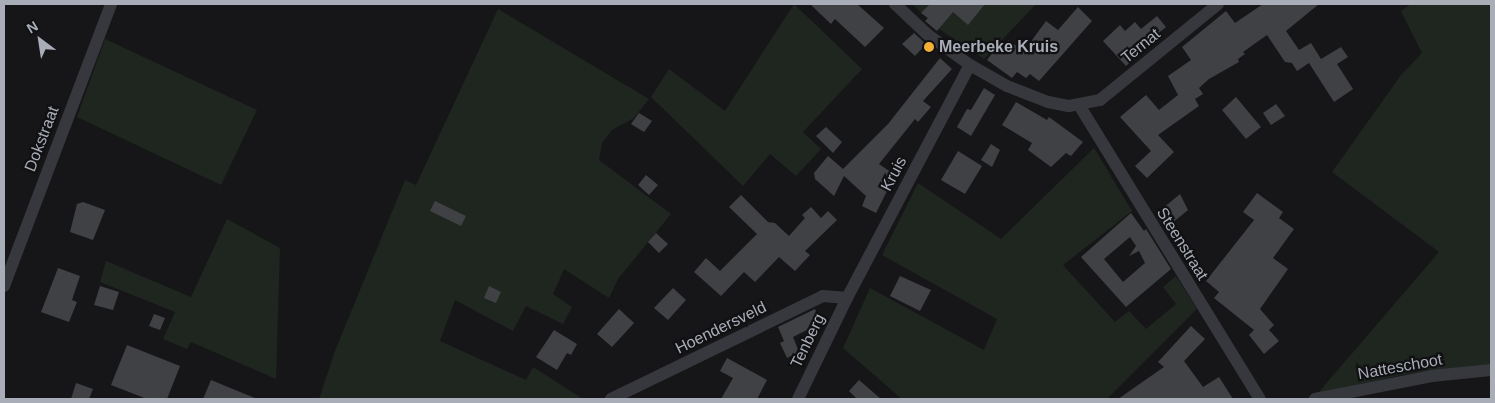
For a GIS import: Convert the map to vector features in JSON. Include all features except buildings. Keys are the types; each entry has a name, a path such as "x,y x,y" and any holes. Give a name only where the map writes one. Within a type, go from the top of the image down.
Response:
{"street":[{"name":"Dokstraat","path":"4,286 112,4"},
{"path":"895,4 928,34 970,65 1007,86 1048,102 1079,106"},
{"name":"Ternat","path":"1079,106 1100,100 1218,4"},
{"name":"Kruis","path":"847,298 970,65"},
{"name":"Steenstraat","path":"1079,106 1260,399"},
{"name":"Hoendersveld","path":"611,399 822,296 847,298"},
{"name":"Tenberg","path":"798,399 847,298"},
{"name":"Natteschoot","path":"1315,399 1432,376 1491,370"}],"shaded area":[{"path":"794,4 862,69 803,132 821,149 796,176 770,154 743,186 651,97 669,69 725,111"},
{"path":"912,4 1036,4 984,59 939,29"},
{"path":"1411,4 1491,4 1491,364 1407,374 1318,393 1439,252 1332,172 1401,75 1422,53 1401,11"},
{"path":"498,9 649,99 634,118 612,130 602,143 599,160 671,214 618,279 609,298 564,269 553,294 572,307 563,324 526,306 513,331 455,300 440,341 526,380 533,367 583,399 319,399 335,351 405,180 416,185"},
{"path":"105,39 257,110 221,185 77,117"},
{"path":"1094,148 1132,211 1063,265 1115,322 1129,311 1146,329 1176,304 1163,287 1176,276 1197,309 1107,399 902,399 843,348 870,288 984,350 997,319 882,255 918,183 1001,239"},
{"path":"227,219 280,248 276,379 191,342 187,349 163,339 175,312 100,282 106,261 191,297"}],"place":[{"name":"Meerbeke Kruis","path":"929,47"}]}
